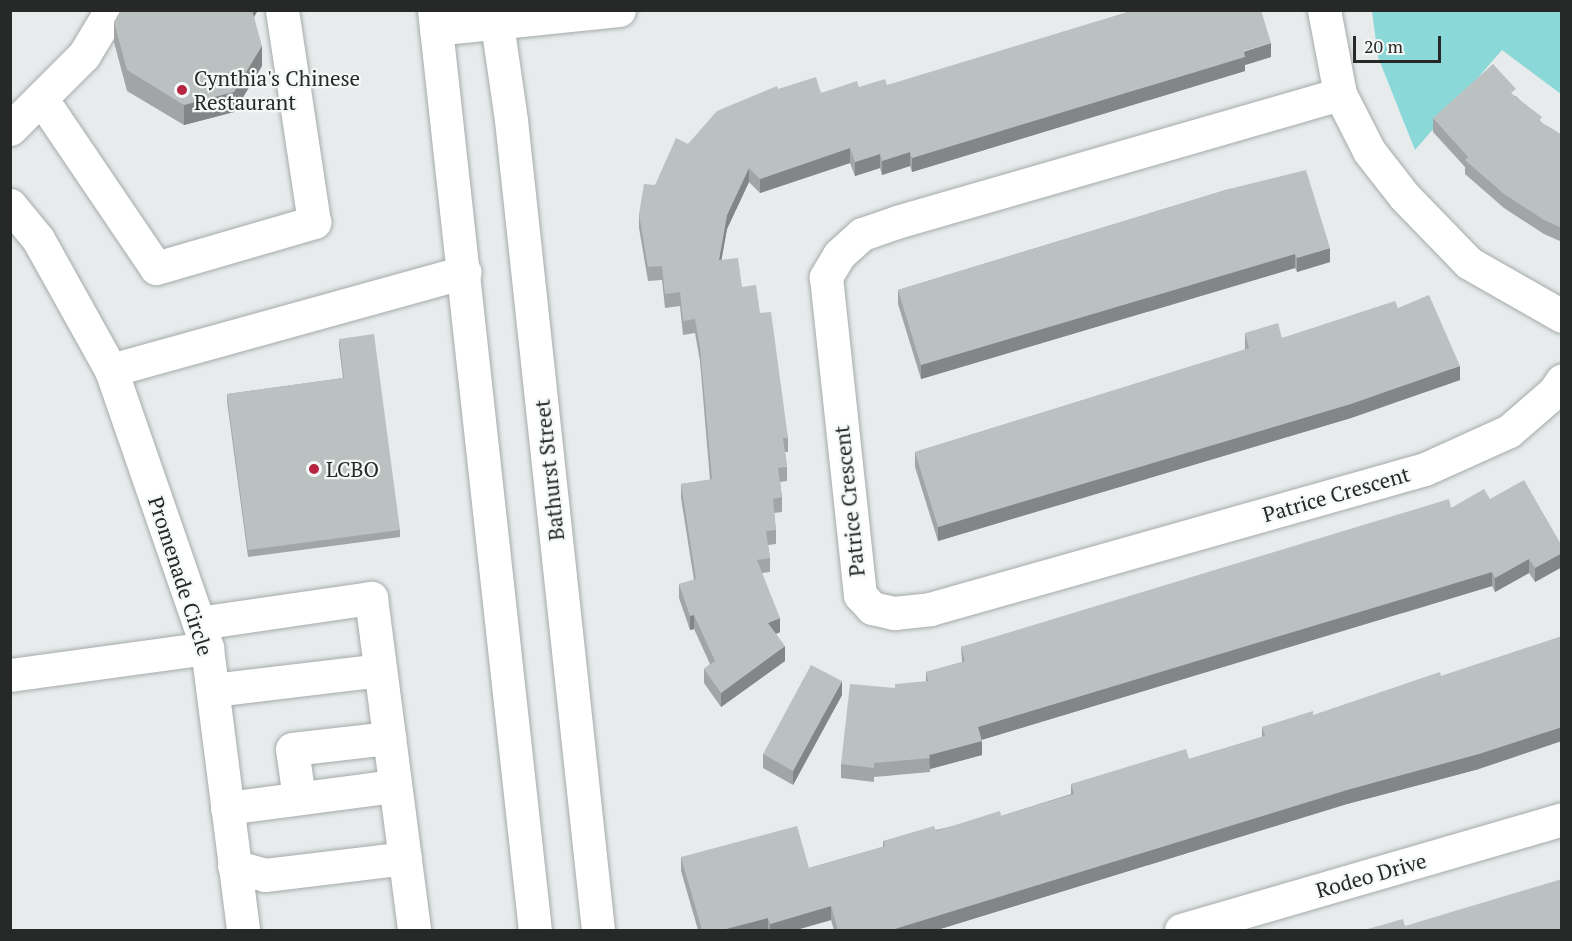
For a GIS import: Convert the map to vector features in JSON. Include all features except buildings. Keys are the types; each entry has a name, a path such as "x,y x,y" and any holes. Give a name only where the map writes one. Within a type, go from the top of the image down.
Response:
{"street":[{"path":"10,129 84,55 111,10"},
{"path":"41,98 156,268 314,222 282,10"},
{"path":"535,930 465,272 435,20 619,10"},
{"path":"1324,10 1340,94 1370,151 1404,196 1468,263 1562,316"},
{"name":"Bathurst Street","path":"496,17 513,143 598,930"},
{"name":"Patrice Crescent","path":"1340,94 897,222 862,234 839,255 826,278 860,595 872,608 894,613 930,609 1425,469 1509,431 1548,398 1562,380"},
{"name":"Promenade Circle","path":"10,205 38,239 111,370 203,636 213,690 243,930"},
{"path":"111,370 465,272"},
{"path":"10,675 203,636 371,598 414,930"},
{"path":"213,690 380,670"},
{"path":"299,798 292,749 389,738"},
{"path":"227,808 395,786"},
{"name":"Rodeo Drive","path":"1181,930 1562,819"},
{"path":"234,866 266,875 405,858"}],"shaded area":[{"path":"1372,11 1561,11 1561,94 1502,50 1415,150 1378,57"}],"place":[{"name":"Cynthia's Chinese Restaurant","path":"182,90"},
{"name":"LCBO","path":"314,469"}]}
